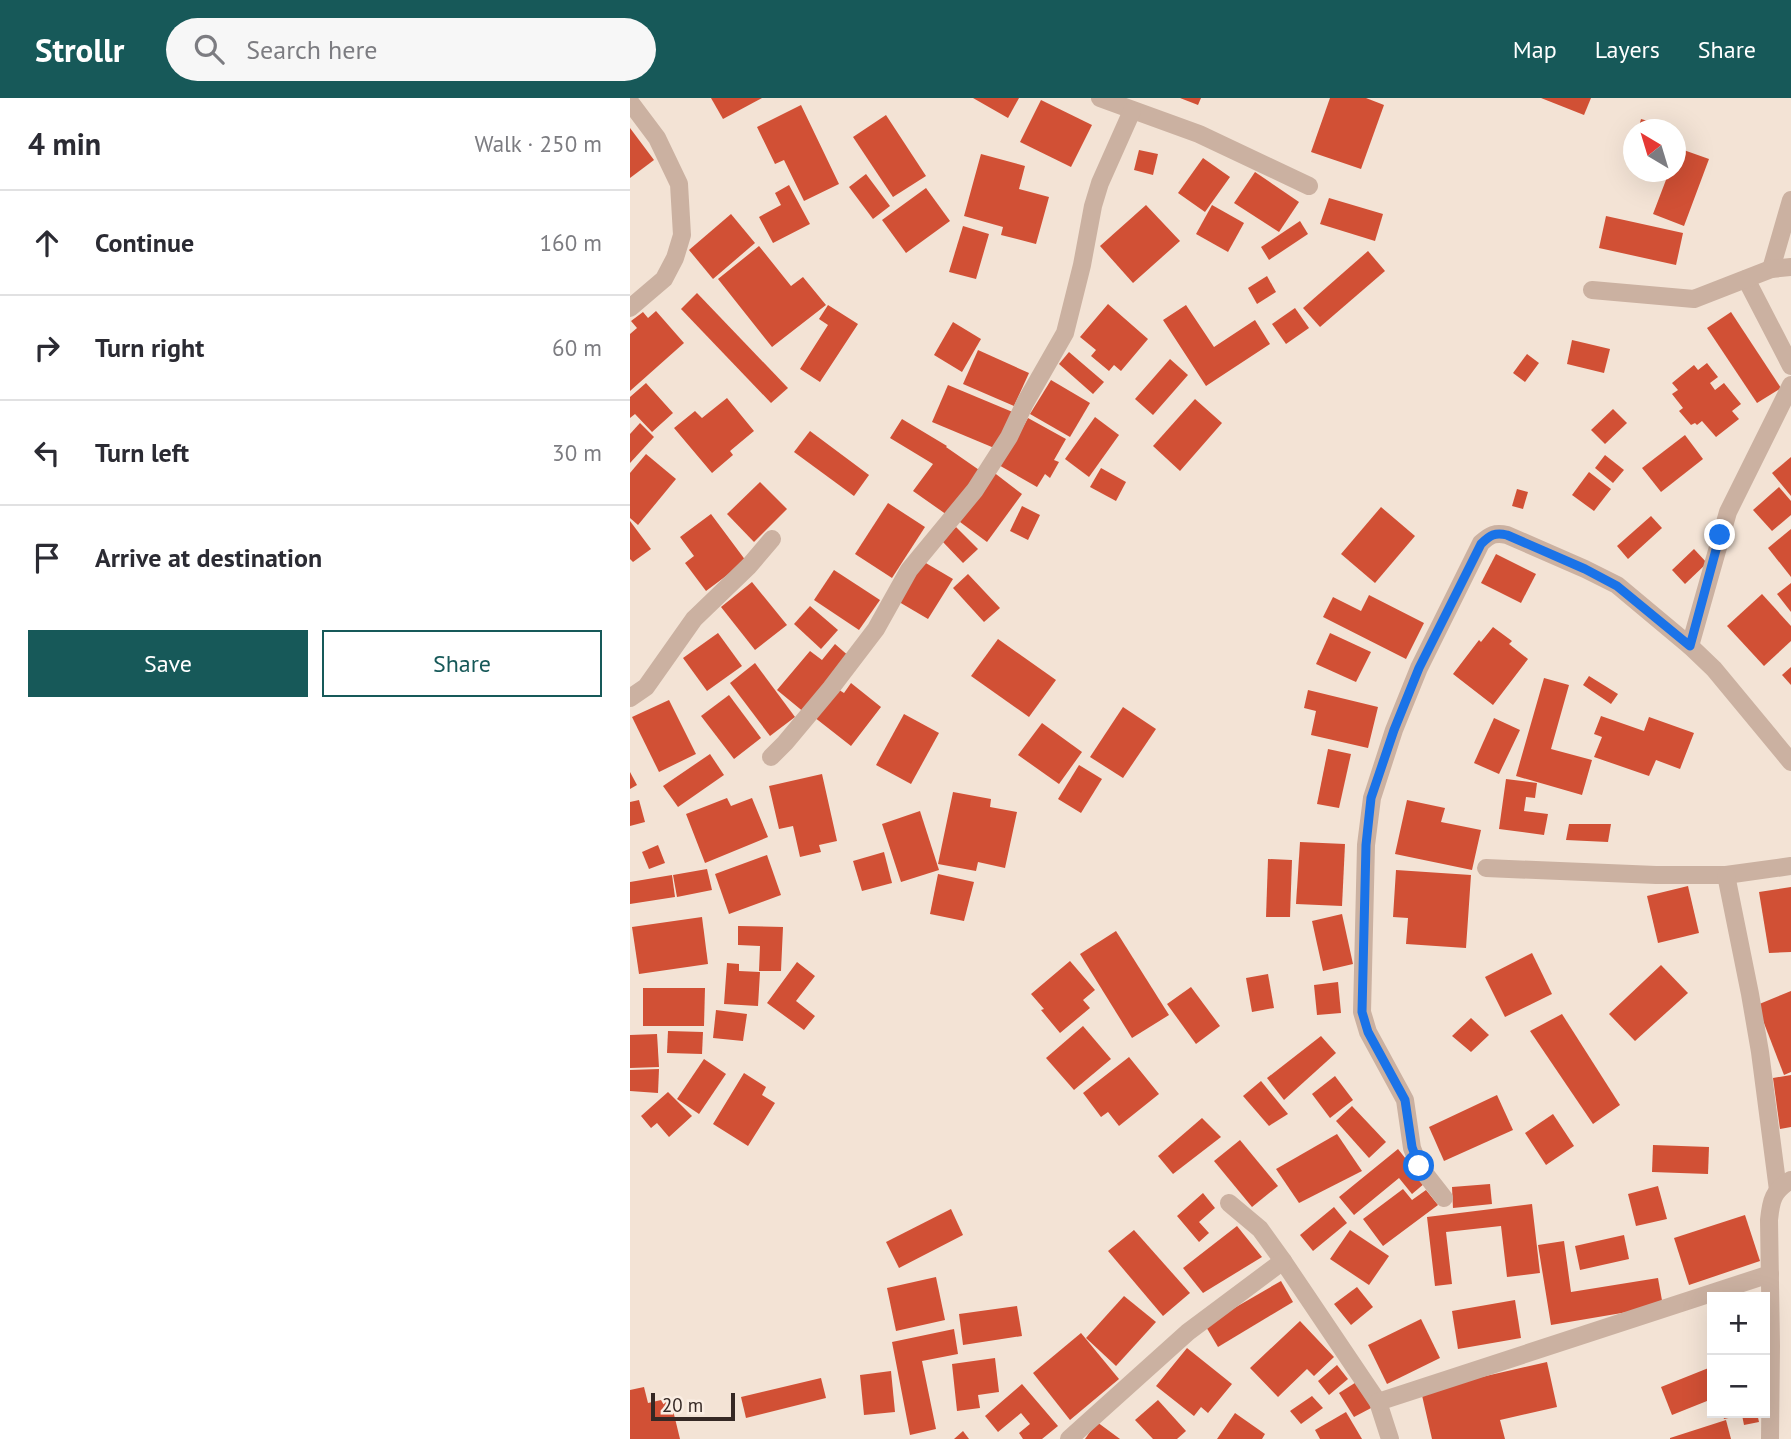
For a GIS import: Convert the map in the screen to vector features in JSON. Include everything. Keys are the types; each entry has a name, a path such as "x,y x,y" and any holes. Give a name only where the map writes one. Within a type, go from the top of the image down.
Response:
{"street":[{"path":"1100,98 1199,134 1308,187"},
{"path":"630,102 657,138 679,184 682,235 675,258 664,279 630,308"},
{"path":"771,757 831,688 876,629 909,570 975,490 1009,437 1065,332 1077,289 1093,206 1100,183 1132,111"},
{"path":"1771,269 1791,200"},
{"path":"1592,290 1694,299 1771,269 1791,267"},
{"path":"1746,279 1791,366"},
{"path":"1690,646 1728,512 1791,385"},
{"path":"1444,1198 1419,1166 1412,1147 1405,1100 1368,1032 1362,1012 1366,845 1371,798 1394,730 1419,668 1481,544 1497,533 1507,535 1617,586 1690,646 1725,680 1791,762"},
{"path":"630,698 646,687 694,619 749,566 772,539"},
{"path":"1486,868 1726,875 1791,866"},
{"path":"1726,875 1785,1185 1771,1200 1769,1220 1770,1439"},
{"path":"1229,1203 1259,1229 1283,1261 1377,1402 1390,1439"},
{"path":"1069,1439 1188,1332 1283,1261"},
{"path":"1377,1402 1770,1274"}],"building":[{"path":"711,98 762,98 723,119"},
{"path":"973,98 1019,98 1008,118"},
{"path":"1180,98 1201,98 1198,105"},
{"path":"1330,98 1366,98 1384,105 1361,169 1311,152"},
{"path":"1541,98 1591,98 1584,115"},
{"path":"1041,100 1092,125 1071,167 1020,142"},
{"path":"801,105 839,184 804,201 784,160 775,164 757,127"},
{"path":"886,115 926,176 893,197 853,137"},
{"path":"630,128 654,160 630,178"},
{"path":"1139,150 1158,154 1153,175 1134,170"},
{"path":"1686,151 1709,159 1684,226 1653,214 1665,182 1686,182"},
{"path":"981,154 1025,166 1019,189 1049,197 1036,244 1001,235 1003,227 964,216"},
{"path":"1203,158 1230,177 1205,212 1178,193"},
{"path":"1255,172 1299,202 1279,232 1234,203"},
{"path":"866,174 890,206 873,219 849,187"},
{"path":"789,185 810,224 773,243 759,217 781,205 775,193"},
{"path":"926,188 950,221 906,253 882,220"},
{"path":"1329,198 1383,214 1375,241 1320,224"},
{"path":"1146,205 1180,241 1133,283 1100,246"},
{"path":"1212,205 1244,223 1228,252 1196,234"},
{"path":"731,214 755,243 713,279 689,250"},
{"path":"1606,216 1683,233 1676,265 1599,248"},
{"path":"1300,221 1308,234 1269,260 1261,247"},
{"path":"963,226 989,234 976,279 949,272"},
{"path":"759,246 791,286 803,277 826,305 772,347 718,279"},
{"path":"1368,251 1385,271 1320,327 1303,308"},
{"path":"1267,276 1276,292 1257,304 1248,288"},
{"path":"697,293 788,388 771,403 681,309"},
{"path":"1108,304 1148,339 1121,371 1114,365 1109,371 1091,356 1096,350 1080,337"},
{"path":"828,305 858,324 820,382 800,369 828,325 819,319"},
{"path":"1186,305 1214,347 1255,320 1270,344 1206,386 1163,320"},
{"path":"1295,308 1309,328 1286,344 1272,324"},
{"path":"656,311 684,343 630,391 630,334 637,328 631,321 643,312 648,318"},
{"path":"1731,312 1781,388 1757,403 1707,328"},
{"path":"953,322 981,339 962,372 934,355"},
{"path":"1572,340 1610,349 1604,373 1567,364"},
{"path":"978,350 1029,373 1014,406 963,384"},
{"path":"1069,352 1104,382 1093,394 1059,364"},
{"path":"1527,354 1539,363 1525,382 1513,373"},
{"path":"1170,359 1188,375 1153,415 1135,399"},
{"path":"1707,363 1718,377 1710,383 1715,390 1724,383 1741,404 1732,411 1739,419 1716,437 1702,421 1691,425 1679,411 1683,408 1672,394 1678,390 1672,383 1694,365 1698,370"},
{"path":"1051,380 1090,403 1070,437 1030,414"},
{"path":"646,383 673,413 652,432 635,414 630,418 630,397"},
{"path":"948,385 1015,413 999,450 932,422"},
{"path":"727,398 754,431 730,451 733,455 712,473 674,428 695,411 702,418"},
{"path":"1195,399 1222,423 1180,471 1153,446"},
{"path":"1613,409 1627,423 1605,444 1591,430"},
{"path":"1095,417 1119,435 1089,477 1065,459"},
{"path":"1028,418 1066,439 1054,460 1059,462 1050,478 1045,474 1037,487 997,464 1013,445"},
{"path":"902,419 947,446 982,472 950,517 913,491 933,464 890,438"},
{"path":"640,423 654,437 630,463 630,434"},
{"path":"810,431 869,475 854,496 794,452"},
{"path":"1685,435 1703,459 1661,492 1642,468"},
{"path":"646,454 676,479 638,525 630,518 630,473"},
{"path":"1605,455 1624,470 1613,483 1595,468"},
{"path":"1791,457 1791,496 1772,473"},
{"path":"1101,468 1126,482 1116,501 1090,487"},
{"path":"992,471 1022,494 987,542 956,519"},
{"path":"1589,472 1611,489 1594,511 1572,495"},
{"path":"760,482 787,509 754,542 727,514"},
{"path":"1779,487 1791,501 1791,515 1772,531 1753,510"},
{"path":"1517,489 1528,492 1523,509 1512,506"},
{"path":"888,503 925,527 892,578 855,554"},
{"path":"1022,506 1040,515 1028,540 1010,531"},
{"path":"1381,507 1415,536 1375,583 1341,554"},
{"path":"711,514 746,561 706,591 685,563 694,556 680,537"},
{"path":"1651,516 1662,528 1628,559 1617,546"},
{"path":"630,521 651,549 633,562 630,559"},
{"path":"956,527 978,549 963,563 942,541"},
{"path":"1791,529 1791,577 1768,548"},
{"path":"1694,549 1707,563 1685,584 1672,570"},
{"path":"1496,554 1536,574 1521,603 1481,583"},
{"path":"919,559 953,579 928,619 894,599"},
{"path":"834,570 880,600 859,630 814,600"},
{"path":"968,574 1000,608 984,622 953,588"},
{"path":"752,582 787,625 755,650 721,607"},
{"path":"1791,583 1791,612 1777,594"},
{"path":"1762,594 1791,626 1791,641 1764,666 1727,626"},
{"path":"1369,595 1424,623 1406,659 1323,617 1333,597 1361,611"},
{"path":"810,606 838,630 821,649 794,624"},
{"path":"1493,627 1512,641 1509,644 1528,659 1493,705 1453,674 1479,640 1481,642"},
{"path":"718,633 742,666 707,691 683,658"},
{"path":"1330,633 1371,652 1356,682 1316,664"},
{"path":"998,639 1056,680 1029,717 971,676"},
{"path":"835,644 851,658 805,713 777,690 810,651 822,660"},
{"path":"755,663 795,717 770,736 730,683"},
{"path":"1791,667 1791,685 1782,675"},
{"path":"1589,676 1618,694 1611,704 1583,685"},
{"path":"1544,678 1569,685 1551,749 1592,760 1582,795 1516,776"},
{"path":"851,683 881,707 851,746 814,717 836,688 844,693"},
{"path":"1308,690 1378,707 1368,748 1311,735 1316,711 1304,708"},
{"path":"729,695 761,738 734,759 701,716"},
{"path":"669,700 696,754 659,772 632,717"},
{"path":"1123,707 1156,729 1123,778 1090,757"},
{"path":"904,714 939,733 911,784 876,765"},
{"path":"1601,716 1644,731 1649,717 1694,733 1680,769 1656,760 1649,776 1594,757 1602,737 1594,734"},
{"path":"1494,718 1520,730 1499,774 1474,763"},
{"path":"1042,723 1082,752 1059,784 1018,755"},
{"path":"1328,749 1351,754 1339,808 1317,804"},
{"path":"710,754 724,775 678,807 663,786"},
{"path":"1079,765 1102,779 1081,813 1058,799"},
{"path":"630,772 637,785 630,789"},
{"path":"822,774 837,841 819,845 821,852 800,857 793,826 779,829 769,786"},
{"path":"1506,779 1537,783 1535,798 1526,797 1524,811 1548,814 1544,835 1499,829"},
{"path":"953,792 991,799 990,807 1017,812 1005,868 978,862 976,871 938,864"},
{"path":"727,798 731,806 752,798 768,837 705,863 686,814"},
{"path":"639,800 645,822 630,826 630,802"},
{"path":"1407,800 1445,808 1441,822 1481,830 1472,870 1395,854"},
{"path":"920,811 939,870 901,882 882,824"},
{"path":"1569,824 1611,824 1608,842 1566,840"},
{"path":"1300,842 1345,844 1342,906 1296,904"},
{"path":"658,845 665,863 649,869 642,852"},
{"path":"884,852 892,883 862,891 853,861"},
{"path":"767,855 781,895 729,914 715,874"},
{"path":"1268,859 1292,860 1290,917 1266,917"},
{"path":"707,869 712,890 677,897 673,875"},
{"path":"1396,870 1471,875 1466,948 1406,944 1408,918 1393,917"},
{"path":"938,874 974,882 964,921 930,914"},
{"path":"672,875 675,897 630,904 630,882"},
{"path":"1688,886 1699,933 1658,943 1647,896"},
{"path":"1791,887 1791,952 1769,953 1759,892"},
{"path":"1342,914 1353,964 1323,971 1312,921"},
{"path":"702,917 708,964 639,974 632,927"},
{"path":"738,926 783,927 781,971 759,971 760,946 738,945"},
{"path":"1116,931 1169,1015 1132,1038 1080,954"},
{"path":"1532,953 1552,994 1505,1017 1485,977"},
{"path":"1070,961 1095,990 1083,1000 1090,1008 1060,1033 1031,994"},
{"path":"797,962 815,976 796,1001 815,1016 804,1030 767,1003"},
{"path":"727,963 739,964 739,971 760,972 758,1006 724,1004"},
{"path":"1661,965 1688,993 1635,1041 1609,1014"},
{"path":"1268,974 1274,1008 1252,1012 1246,978"},
{"path":"1338,982 1341,1013 1317,1015 1314,985"},
{"path":"1191,987 1220,1026 1196,1044 1167,1004"},
{"path":"643,988 705,988 704,1026 643,1026"},
{"path":"1791,991 1791,1072 1784,1075 1757,1005"},
{"path":"716,1010 747,1014 743,1041 713,1038"},
{"path":"1562,1014 1620,1105 1593,1124 1530,1031"},
{"path":"1471,1018 1489,1035 1471,1052 1452,1036"},
{"path":"1083,1026 1111,1059 1074,1090 1046,1058"},
{"path":"668,1031 703,1032 702,1054 667,1053"},
{"path":"657,1034 659,1067 630,1068 630,1035"},
{"path":"1321,1036 1336,1053 1284,1100 1267,1078"},
{"path":"1129,1057 1159,1094 1119,1126 1108,1112 1101,1117 1083,1093"},
{"path":"704,1059 726,1074 699,1114 677,1099"},
{"path":"659,1069 658,1093 630,1091 630,1070"},
{"path":"744,1073 766,1087 762,1095 775,1103 748,1146 713,1124"},
{"path":"1791,1075 1791,1127 1780,1129 1773,1078"},
{"path":"1335,1076 1353,1100 1330,1118 1312,1094"},
{"path":"1261,1081 1288,1114 1269,1126 1243,1096"},
{"path":"668,1092 692,1116 669,1137 657,1123 651,1128 641,1116"},
{"path":"1497,1095 1513,1130 1444,1161 1429,1127"},
{"path":"1352,1106 1386,1142 1369,1158 1336,1121"},
{"path":"1553,1114 1574,1146 1546,1165 1525,1133"},
{"path":"1202,1118 1221,1137 1173,1174 1158,1156"},
{"path":"1337,1134 1362,1171 1299,1203 1276,1169"},
{"path":"1240,1140 1278,1186 1252,1207 1214,1161"},
{"path":"1653,1145 1709,1147 1708,1174 1652,1172"},
{"path":"1398,1149 1425,1183 1412,1194 1399,1178 1354,1215 1339,1197"},
{"path":"1490,1184 1492,1204 1453,1208 1452,1187"},
{"path":"1658,1186 1667,1219 1636,1226 1628,1194"},
{"path":"1403,1189 1412,1200 1426,1190 1438,1205 1383,1246 1363,1219"},
{"path":"1203,1193 1215,1208 1199,1222 1209,1233 1199,1242 1177,1216"},
{"path":"1532,1204 1540,1273 1507,1277 1501,1226 1446,1232 1452,1284 1435,1286 1427,1217"},
{"path":"1334,1207 1347,1223 1313,1251 1300,1235"},
{"path":"951,1209 963,1235 899,1268 886,1242"},
{"path":"1745,1215 1760,1261 1689,1285 1674,1238"},
{"path":"1237,1226 1262,1257 1203,1293 1183,1268"},
{"path":"1134,1230 1190,1293 1163,1316 1108,1251"},
{"path":"1350,1230 1389,1256 1369,1285 1330,1259"},
{"path":"1624,1235 1629,1259 1580,1270 1575,1246"},
{"path":"1564,1241 1571,1292 1658,1278 1663,1306 1551,1325 1538,1245"},
{"path":"936,1277 945,1320 896,1331 887,1288"},
{"path":"1281,1281 1293,1302 1218,1347 1205,1325"},
{"path":"1357,1287 1373,1307 1351,1325 1334,1304"},
{"path":"1124,1296 1156,1322 1116,1366 1086,1338"},
{"path":"1515,1300 1521,1338 1458,1349 1452,1311"},
{"path":"1017,1306 1022,1336 963,1345 959,1314"},
{"path":"1421,1319 1440,1358 1387,1384 1368,1345"},
{"path":"1300,1321 1334,1357 1314,1376 1307,1369 1278,1397 1250,1368"},
{"path":"954,1329 958,1354 922,1361 936,1429 910,1435 892,1342"},
{"path":"1081,1333 1119,1379 1070,1420 1033,1373"},
{"path":"1187,1348 1232,1384 1208,1413 1201,1407 1194,1416 1156,1386"},
{"path":"995,1358 999,1392 978,1395 980,1408 957,1411 952,1364"},
{"path":"1547,1362 1557,1407 1500,1420 1505,1439 1432,1439 1421,1391"},
{"path":"1337,1365 1348,1379 1329,1395 1318,1381"},
{"path":"1707,1369 1707,1401 1672,1415 1661,1387"},
{"path":"891,1371 895,1412 864,1415 860,1375"},
{"path":"821,1378 826,1398 746,1418 741,1397"},
{"path":"1358,1381 1373,1407 1354,1417 1339,1393"},
{"path":"1022,1384 1058,1426 1042,1439 1023,1439 1019,1433 1030,1424 1021,1413 998,1432 985,1416"},
{"path":"644,1387 648,1403 670,1398 680,1439 630,1439 630,1390"},
{"path":"1312,1396 1323,1408 1301,1424 1290,1411"},
{"path":"1158,1400 1186,1431 1177,1439 1153,1439 1135,1420"},
{"path":"1346,1412 1362,1439 1320,1439 1315,1430"},
{"path":"1235,1413 1265,1434 1262,1439 1217,1439"},
{"path":"1743,1418 1758,1418 1759,1422 1744,1425"},
{"path":"1726,1420 1731,1439 1670,1439 1670,1438"},
{"path":"1097,1422 1120,1439 1085,1439"},
{"path":"963,1431 969,1439 954,1439"}],"route":[{"path":"1419,1166 1412,1147 1405,1100 1368,1032 1362,1012 1366,845 1371,798 1419,668 1481,544 1493,534 1507,535 1617,586 1690,646 1720,535"}]}
